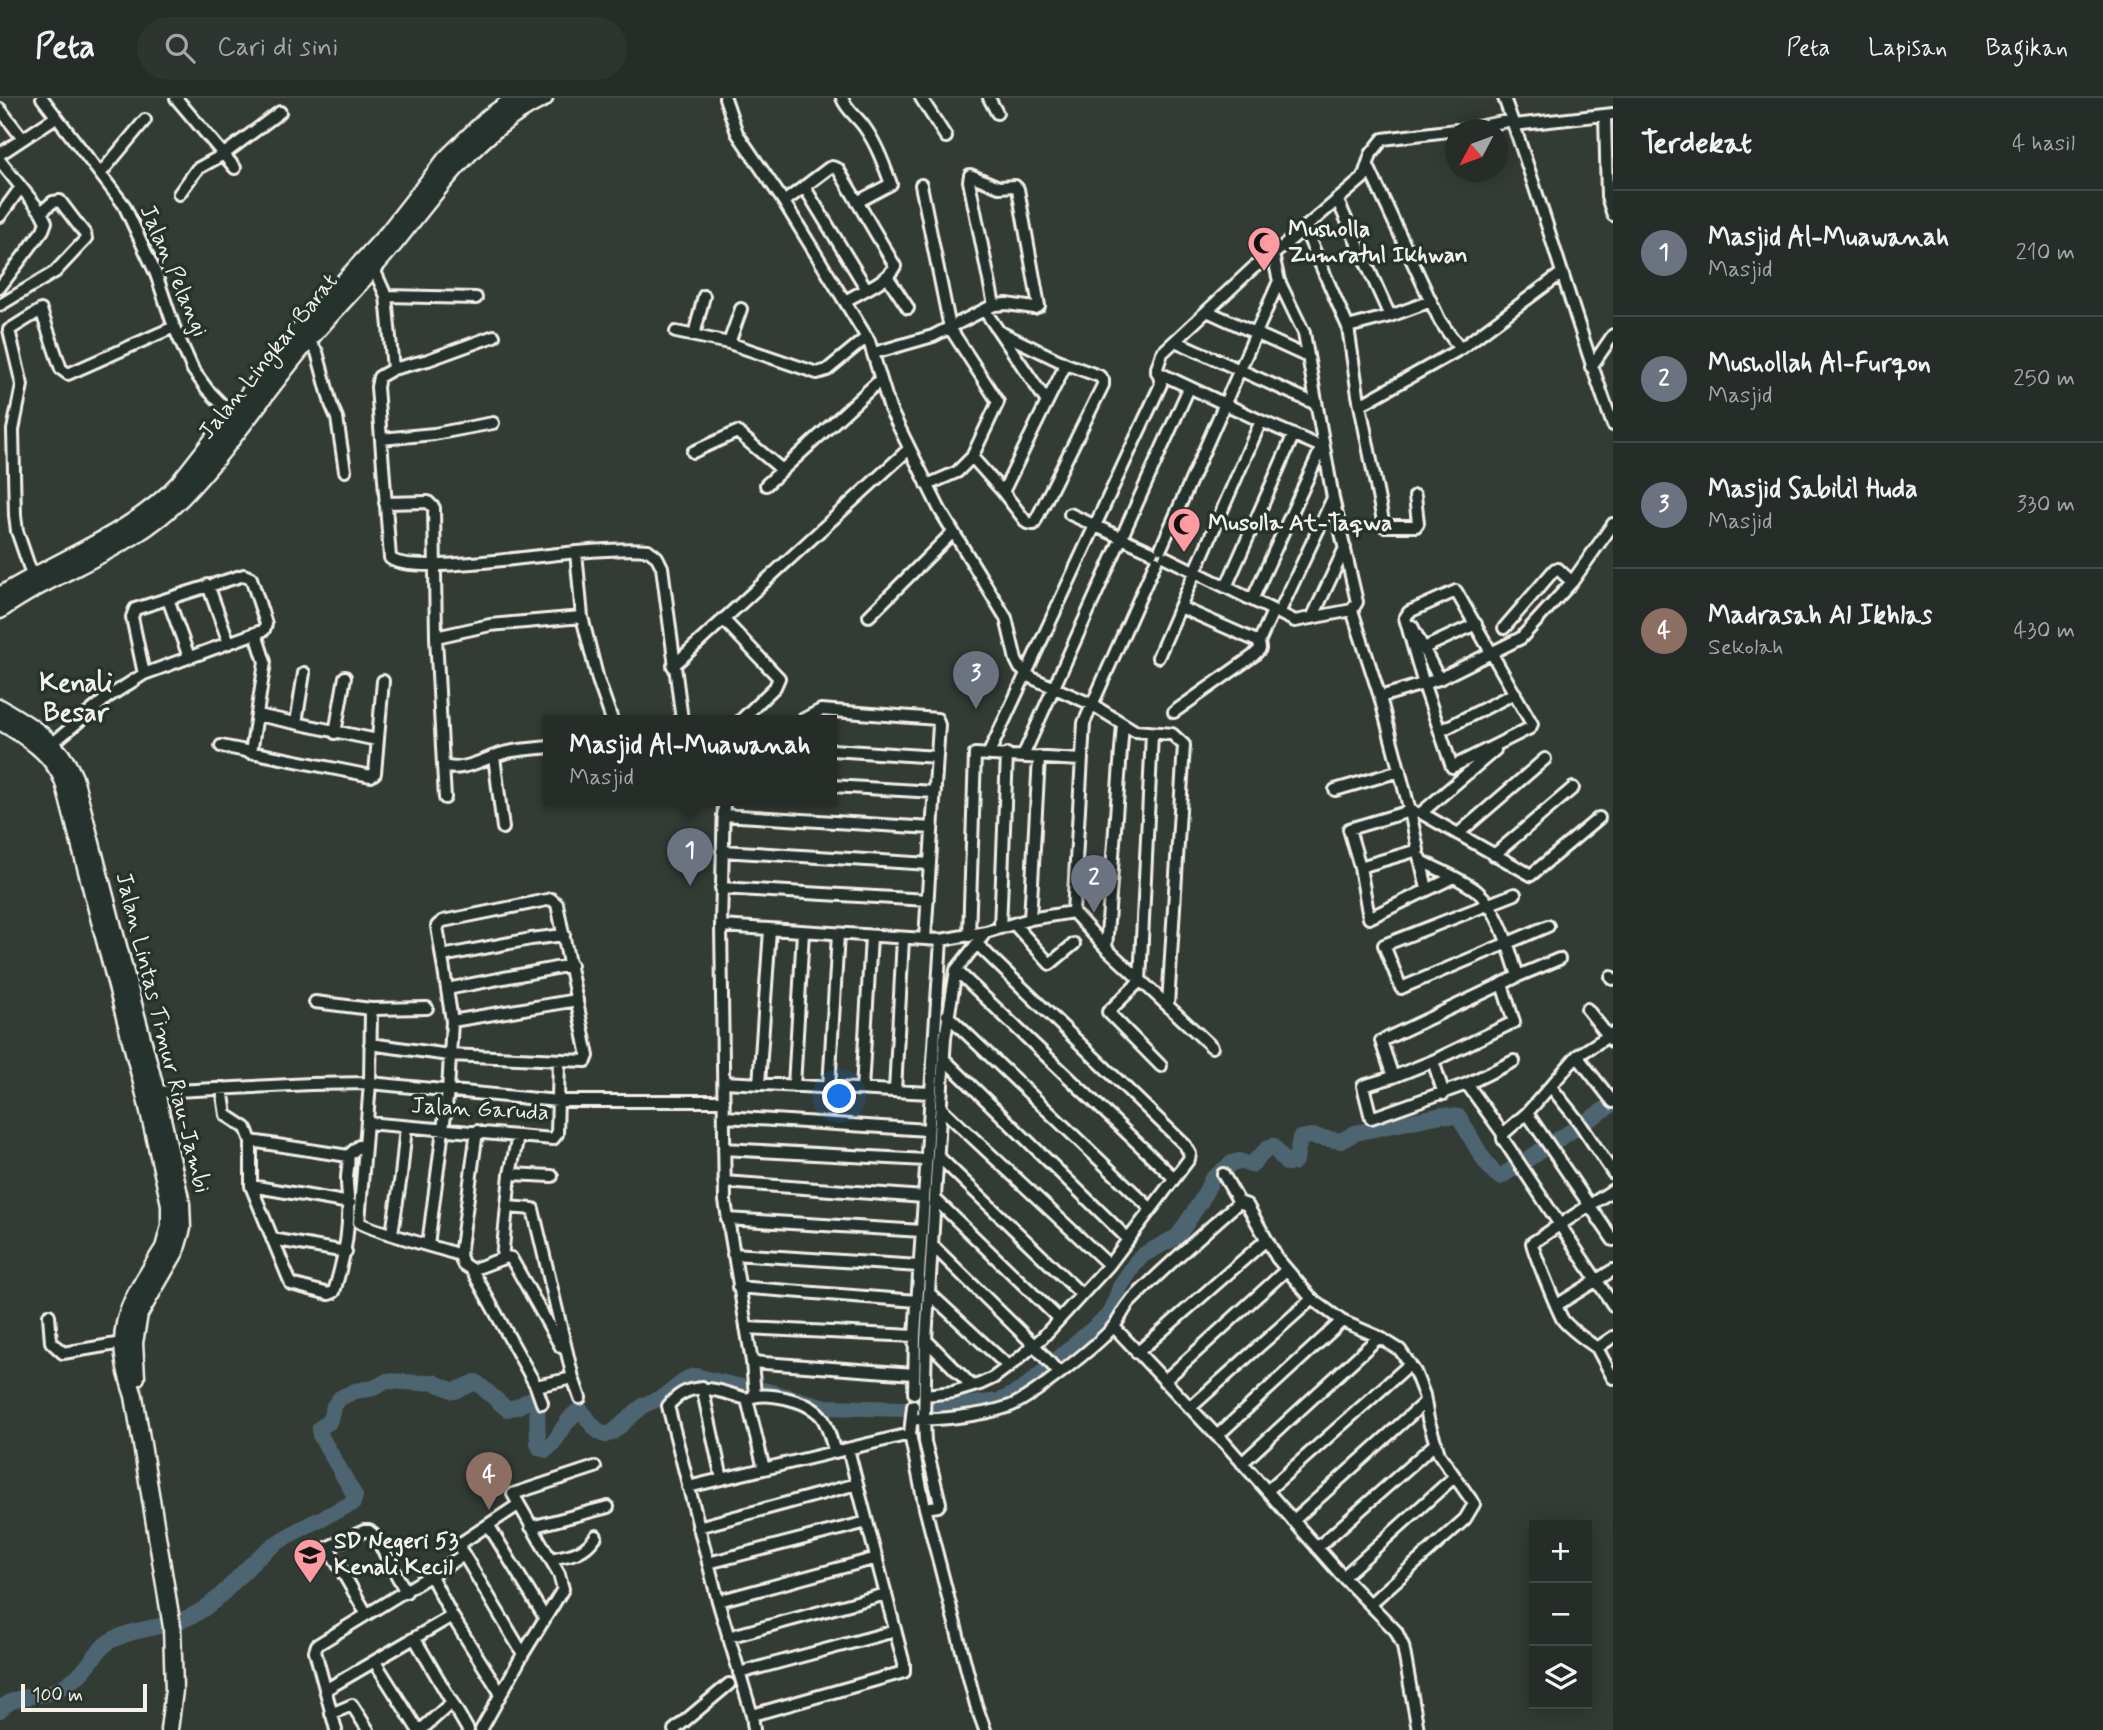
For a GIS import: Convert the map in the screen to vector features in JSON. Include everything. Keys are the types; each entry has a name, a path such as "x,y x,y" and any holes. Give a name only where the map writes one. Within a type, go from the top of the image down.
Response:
{"highway":[{"name":"Jalan Lingkar Barat","path":"0,610 36,587 117,546 156,520 194,484 292,339 389,232 447,158 489,117 516,98"},
{"name":"Jalan Lingkar Barat","path":"0,596 32,575 148,512 180,482 308,341 456,166 503,122 544,98"},
{"name":"Jalan Lintas Timur Riau-Jambi","path":"0,708 32,727 48,747 68,763 75,778 171,1215 164,1248 127,1310 122,1343 127,1375 134,1396 171,1619 174,1690 169,1730"},
{"name":"Jalan Lintas Timur Riau-Jambi","path":"0,721 48,747"},
{"name":"Jalan Lintas Timur Riau-Jambi","path":"102,907 156,1092 181,1203 182,1228 175,1252 139,1314 135,1343 134,1396"}],"street":[{"name":"Jalan Pelangi","path":"42,98 101,173 132,220 156,274 174,327 199,380 237,420"},
{"path":"176,98 235,168"},
{"path":"724,98 737,133 784,202 867,337 887,401 909,449 926,485 1006,618 1016,660 1026,674 1091,704 1135,731 1174,735 1184,744 1168,1005"},
{"path":"842,98 846,107 865,127 881,156 891,184 857,202"},
{"path":"921,98 946,136"},
{"path":"989,98 997,113"},
{"path":"1504,98 1549,228 1591,367 1613,425"},
{"path":"0,109 23,139"},
{"path":"179,194 197,169 224,154 280,112"},
{"path":"1508,123 1609,114 1607,197 1613,215"},
{"path":"0,154 56,117"},
{"path":"101,173 145,120"},
{"path":"989,753 1161,384 1157,372 1162,353 1253,268 1273,255 1363,178 1371,154 1379,142 1388,136 1445,131"},
{"path":"0,161 46,222 46,227 0,287"},
{"path":"1368,166 1444,329 1460,349"},
{"path":"784,202 829,168 835,167 895,263 894,270 887,276 845,301"},
{"path":"874,353 921,340 989,308 1007,304 1037,308 1041,303 1023,226 1018,189 1015,187 999,187 970,175 989,308 999,331 1047,402"},
{"path":"921,185 950,328 998,402 972,457 957,471 926,485"},
{"path":"0,216 21,187"},
{"path":"805,188 866,288"},
{"path":"1337,199 1390,316"},
{"path":"0,305 55,272 86,239 81,227 60,201 53,202 41,212"},
{"path":"1304,227 1348,327 1384,526 1416,526 1415,496"},
{"path":"1273,255 1279,281 1302,327 1322,448 1357,602 1352,611 1380,697 1400,771 1416,812 1419,855 1427,889"},
{"path":"373,267 386,296 393,369"},
{"path":"1360,405 1460,349 1562,273"},
{"path":"887,276 908,308"},
{"path":"1212,1047 1106,948 1073,912 1084,723 1279,281"},
{"path":"386,296 476,298"},
{"path":"694,335 704,296"},
{"path":"1348,327 1390,316 1431,300"},
{"path":"729,343 740,309"},
{"path":"32,575 15,515 13,430 22,385 9,330 41,310 61,369 68,374 174,327"},
{"path":"1207,311 1308,357"},
{"path":"972,457 1027,523 1034,524 1103,385 1099,376 1066,364 999,331"},
{"path":"676,332 729,343 817,373 827,370 867,337"},
{"path":"1591,367 1613,335"},
{"path":"494,336 428,360 393,369 382,375 377,382 390,558 396,563 436,566 576,552 648,550 657,557 662,567 681,715"},
{"path":"308,341 317,352 336,415 345,471"},
{"path":"1175,341 1316,404"},
{"path":"1003,492 1066,364"},
{"path":"1157,372 1322,448"},
{"path":"766,485 880,380"},
{"path":"1023,756 1189,388"},
{"path":"1158,657 1261,421"},
{"path":"381,439 434,434 493,423"},
{"path":"693,452 737,432 781,469"},
{"path":"1226,586 1293,436"},
{"path":"1252,600 1322,448"},
{"path":"673,666 909,449"},
{"path":"1174,712 1260,649 1259,642 1333,498"},
{"path":"385,503 431,503 434,508 436,637 445,798"},
{"path":"1070,514 1295,621 1352,611"},
{"path":"1380,697 1439,679 1511,644 1528,631 1572,582 1613,524"},
{"path":"869,616 953,532"},
{"path":"1312,618 1345,548"},
{"path":"576,552 583,617 598,680 610,715"},
{"path":"1511,644 1502,624 1555,569 1572,582"},
{"path":"48,747 108,697 144,674 264,630 266,624 251,578 244,575 137,608 132,614 144,674"},
{"path":"208,585 229,643"},
{"path":"1455,591 1459,593 1476,624 1532,724 1530,728 1452,768 1424,685 1406,625 1406,616 1409,612 1455,591"},
{"path":"168,599 189,657"},
{"path":"1180,607 1259,642"},
{"path":"1406,616 1439,679"},
{"path":"436,637 490,625 583,617"},
{"path":"723,619 779,678 775,687 746,715"},
{"path":"1424,648 1476,624"},
{"path":"251,753 265,662 256,635"},
{"path":"296,723 304,673"},
{"path":"335,733 345,677"},
{"path":"221,746 369,777 374,773 383,681"},
{"path":"1440,731 1515,693"},
{"path":"812,715 821,710 937,719 940,725 925,939"},
{"path":"257,715 377,740"},
{"path":"1106,948 1123,724"},
{"path":"1152,734 1140,981 1108,1012 1161,1066"},
{"path":"1452,878 1369,918 1360,867 1349,828 1416,812 1510,737"},
{"path":"443,765 449,768 479,762 509,751 543,748"},
{"path":"837,750 937,757"},
{"path":"973,940 975,755 978,752 1081,760"},
{"path":"1000,928 1007,754"},
{"path":"494,756 503,828"},
{"path":"1030,919 1038,757"},
{"path":"1458,835 1545,759"},
{"path":"1335,790 1400,771"},
{"path":"837,786 935,792"},
{"path":"1494,855 1573,788"},
{"path":"722,806 724,1182 727,1219 752,1362 751,1397 764,1469"},
{"path":"731,806 932,828"},
{"path":"1416,812 1531,875 1599,818"},
{"path":"722,851 930,864"},
{"path":"1360,867 1419,855 1452,878 1478,891 1489,904 1508,945 1518,976"},
{"path":"721,888 928,900"},
{"path":"1515,894 1384,945 1401,988 1548,926"},
{"path":"370,1044 449,1055 584,1062 588,1058 558,906 547,900 439,923 437,929 452,1021 449,1055 448,1091 428,1245"},
{"path":"919,1394 920,1338 917,1301 922,1231 938,1156 947,1015 956,970 973,940 986,932 1030,919 1073,912"},
{"path":"1014,924 1050,964 1074,944"},
{"path":"721,926 871,937 973,940 1185,1145 1190,1154 1189,1159 1109,1265 1034,1345 993,1378 953,1392 919,1394"},
{"path":"759,1084 770,930"},
{"path":"794,1086 803,932"},
{"path":"829,1088 838,934"},
{"path":"442,956 564,935"},
{"path":"862,1089 871,937"},
{"path":"895,1091 903,938"},
{"path":"925,1508 938,1506 940,1503 925,1442 924,1420 914,1374 930,1294 933,1245 926,1160 941,940"},
{"path":"1393,1077 1381,1041 1559,959"},
{"path":"447,989 571,965"},
{"path":"956,970 1173,1177"},
{"path":"1502,984 1514,1022 1433,1061 1363,1086 1370,1118 1444,1094 1514,1061"},
{"path":"452,1021 577,1000"},
{"path":"315,1002 371,1009 427,1008"},
{"path":"371,1009 370,1083 359,1222 364,1227 460,1255"},
{"path":"1503,1134 1551,1087 1577,1056 1612,1037 1587,1009"},
{"path":"947,1015 1150,1208"},
{"path":"1577,1056 1613,1102"},
{"path":"945,1060 1128,1238"},
{"path":"558,1101 559,1061"},
{"path":"1433,1061 1444,1094"},
{"path":"724,1082 930,1093"},
{"path":"156,1092 370,1083 558,1101 724,1101"},
{"path":"1467,1084 1503,1134 1520,1165 1613,1305"},
{"path":"1551,1087 1613,1173"},
{"path":"222,1088 226,1115 246,1128 251,1141 251,1186 289,1283 329,1294 334,1292 346,1251 350,1203 348,1156 359,1146 364,1146"},
{"name":"Jalan Garuda","path":"367,1123 551,1139 556,1137 558,1101"},
{"path":"942,1109 1109,1265"},
{"path":"1527,1112 1613,1240"},
{"path":"725,1117 928,1130"},
{"path":"392,1233 406,1127"},
{"path":"477,1131 460,1255 463,1264 472,1270 536,1385 542,1403"},
{"path":"502,1259 510,1174 518,1136"},
{"path":"251,1141 348,1156"},
{"path":"724,1149 926,1160"},
{"path":"938,1156 1081,1294"},
{"path":"510,1174 552,1177"},
{"path":"1223,1174 1239,1202 1247,1205 1286,1270 1312,1299 1342,1321 1379,1337 1400,1350 1415,1372 1439,1454 1474,1504 1472,1511 1370,1604"},
{"path":"724,1182 929,1198 1059,1318"},
{"path":"251,1186 350,1203"},
{"path":"1613,1189 1532,1243 1532,1249 1558,1312 1567,1325 1597,1348 1613,1378"},
{"path":"912,1419 924,1420 1010,1407 1055,1367 1114,1327 1133,1298 1239,1202"},
{"path":"507,1208 533,1209 567,1357 580,1398"},
{"path":"727,1219 922,1231"},
{"path":"272,1239 346,1251"},
{"path":"1137,1353 1266,1240"},
{"path":"933,1245 1055,1367"},
{"path":"733,1254 919,1266"},
{"path":"472,1270 508,1257 512,1259 567,1357"},
{"path":"1164,1381 1286,1270"},
{"path":"1557,1305 1613,1270"},
{"path":"738,1287 917,1301"},
{"path":"930,1294 1009,1367"},
{"path":"1190,1409 1312,1299"},
{"path":"49,1315 51,1342 63,1353 71,1354 122,1343"},
{"path":"1217,1436 1342,1321"},
{"path":"1114,1327 1224,1442 1401,1639 1418,1730"},
{"path":"746,1328 920,1338 972,1386"},
{"path":"1242,1463 1379,1337"},
{"path":"1597,1348 1613,1338"},
{"path":"752,1362 914,1374"},
{"path":"1267,1491 1410,1364"},
{"path":"536,1385 573,1378"},
{"path":"702,1387 722,1479"},
{"path":"835,1452 821,1416 802,1403 774,1396 751,1397 702,1387 682,1393 668,1406 752,1726 901,1674 905,1668 848,1449"},
{"path":"1293,1521 1425,1402"},
{"path":"913,1406 910,1434 925,1508 985,1730"},
{"path":"688,1488 910,1434"},
{"path":"1318,1548 1436,1443"},
{"path":"481,1730 563,1586 513,1496 515,1492 596,1467"},
{"path":"1343,1577 1454,1477"},
{"path":"698,1527 857,1484"},
{"path":"519,1505 461,1544 460,1549 523,1654"},
{"path":"531,1527 608,1507"},
{"path":"708,1563 867,1522"},
{"path":"489,1526 545,1618"},
{"path":"366,1613 328,1547 369,1531 375,1536 406,1592"},
{"path":"550,1559 580,1553 596,1536"},
{"path":"336,1730 315,1651 317,1645 464,1555"},
{"path":"718,1601 877,1558"},
{"path":"431,1576 452,1616 501,1694"},
{"path":"728,1637 886,1594"},
{"path":"325,1690 452,1616"},
{"path":"739,1673 895,1631"},
{"path":"415,1639 468,1730"},
{"path":"375,1662 419,1730 452,1702"},
{"path":"674,1730 729,1684"},
{"path":"331,1714 352,1705 368,1730"}],"waterway":[{"path":"933,1408 1000,1401 1022,1390 1111,1313 1120,1287 1136,1262 1143,1255 1178,1236 1212,1179 1232,1163 1239,1161 1251,1165 1273,1146 1286,1163 1293,1163 1300,1138 1310,1136 1341,1141 1355,1133 1442,1115 1459,1117 1483,1158 1500,1177 1613,1104"},
{"path":"0,1710 14,1700 48,1693 64,1686 81,1673 102,1648 120,1636 176,1622 197,1613 214,1601 269,1548 353,1503 355,1496 320,1435 320,1428 329,1422 334,1406 340,1398 355,1391 374,1388 387,1381 433,1382 454,1391 476,1382 507,1409 532,1399 537,1406 538,1443 540,1448 546,1450 570,1418 580,1410 594,1428 605,1435 613,1432 644,1405 665,1396 688,1378 695,1376 750,1389"},
{"path":"759,1389 826,1407 905,1409"}],"place":[{"name":"Musholla Zumratul Ikhwan","path":"1264,273"},
{"name":"Musolla At-Taqwa","path":"1184,554"},
{"name":"Masjid Sabilil Huda","path":"976,709"},
{"name":"Masjid Al-Muawanah","path":"690,886"},
{"name":"Mushollah Al-Furqon","path":"1094,913"},
{"name":"Madrasah Al Ikhlas","path":"489,1510"},
{"name":"SD Negeri 53 Kenali Kecil","path":"310,1585"}],"district":[{"name":"Kenali Besar","path":"76,699"}]}
